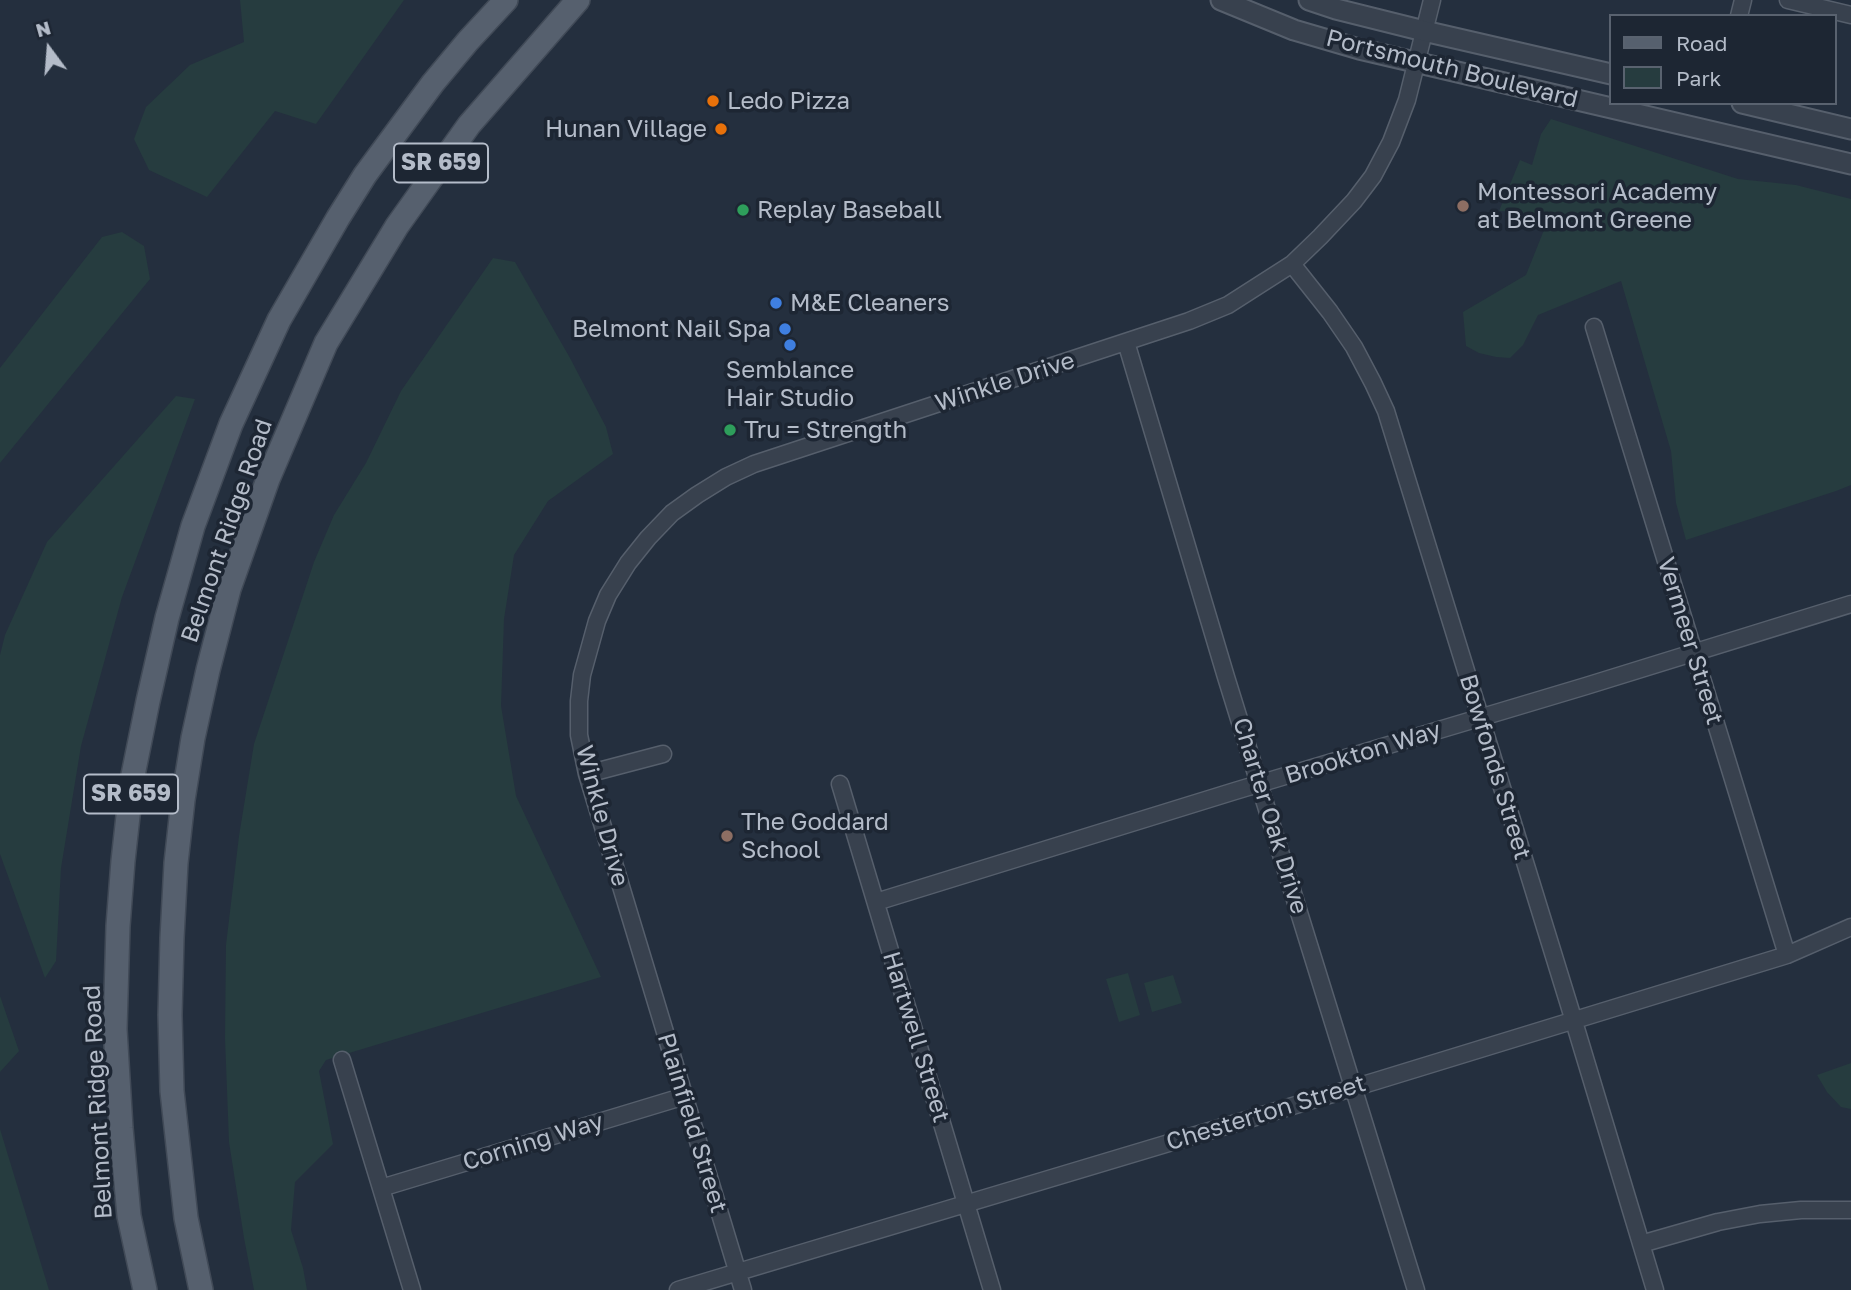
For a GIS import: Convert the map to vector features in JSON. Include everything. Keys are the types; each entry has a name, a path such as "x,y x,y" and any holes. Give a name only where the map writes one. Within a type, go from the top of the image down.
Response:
{"main road":[{"name":"Belmont Ridge Road","path":"145,1290 130,1216 121,1128 115,1029 118,926 132,780 171,605 193,526 231,424 279,320 338,218 365,175 433,83 506,0"},
{"name":"Belmont Ridge Road","path":"201,1290 186,1218 172,1091 172,938 176,863 193,738 229,589 268,479 326,343 397,226 469,125 578,0"}],"street":[{"name":"Portsmouth Boulevard","path":"1221,0 1294,30 1359,48 1851,164"},
{"name":"Portsmouth Boulevard","path":"1309,0 1424,31 1610,74"},
{"name":"Winkle Drive","path":"642,955 587,774 579,735 579,701 582,675 597,621 608,595 648,538 672,513 697,495 754,464 1189,321 1228,305 1292,264 1346,210 1373,176 1391,142 1408,100 1432,0"},
{"path":"1788,0 1851,15"},
{"path":"1750,105 1851,129"},
{"name":"Bowfonds Street","path":"1292,264 1354,347 1385,411 1655,1290"},
{"name":"Vermeer Street","path":"1594,327 1787,955"},
{"name":"Charter Oak Drive","path":"1126,342 1416,1290"},
{"name":"Brookton Way","path":"876,902 1851,604"},
{"path":"587,774 663,754"},
{"name":"Hartwell Street","path":"839,784 992,1290"},
{"name":"Chesterton Street","path":"678,1290 1787,955 1851,927"},
{"name":"Plainfield Street","path":"642,955 743,1290"},
{"path":"342,1060 412,1290"},
{"name":"Corning Way","path":"381,1188 685,1096"},
{"path":"1641,1244 1718,1222 1759,1214 1801,1209 1851,1209"}],"green space":[{"path":"240,0 404,0 316,124 275,111 207,197 149,170 134,139 146,107 190,65 244,42"},
{"path":"1551,119 1738,179 1796,185 1851,199 1851,485 1686,540 1676,503 1671,451 1621,281 1538,315 1523,345 1510,358 1479,353 1466,346 1463,312 1526,275 1544,230 1542,222 1516,212 1499,211 1520,160 1532,165 1541,134"},
{"path":"122,232 144,246 150,279 0,463 0,368 102,237"},
{"path":"493,258 515,262 606,427 613,454 548,501 514,555 504,619 501,706 516,796 601,977 326,1060 319,1071 333,1144 295,1182 291,1230 307,1290 254,1290 229,1142 225,1038 226,945 239,836 254,744 314,562 334,515 366,463 401,391"},
{"path":"176,396 195,399 122,597 81,746 61,868 56,961 45,978 0,854 0,655 5,635 47,542"},
{"path":"1128,973 1140,1015 1119,1022 1106,979"},
{"path":"1173,975 1182,1003 1152,1012 1144,983"},
{"path":"0,996 19,1051 0,1072"},
{"path":"1851,1063 1851,1109 1841,1107 1827,1092 1817,1075"},
{"path":"0,1129 49,1290 0,1290"}],"place":[{"name":"Ledo Pizza","path":"713,101"},
{"name":"Hunan Village","path":"721,129"},
{"name":"Montessori Academy at Belmont Greene","path":"1463,206"},
{"name":"Replay Baseball","path":"743,210"},
{"name":"M&E Cleaners","path":"776,303"},
{"name":"Belmont Nail Spa","path":"785,329"},
{"name":"Semblance Hair Studio","path":"790,345"},
{"name":"Tru = Strength","path":"730,430"},
{"name":"The Goddard School","path":"727,836"}]}
